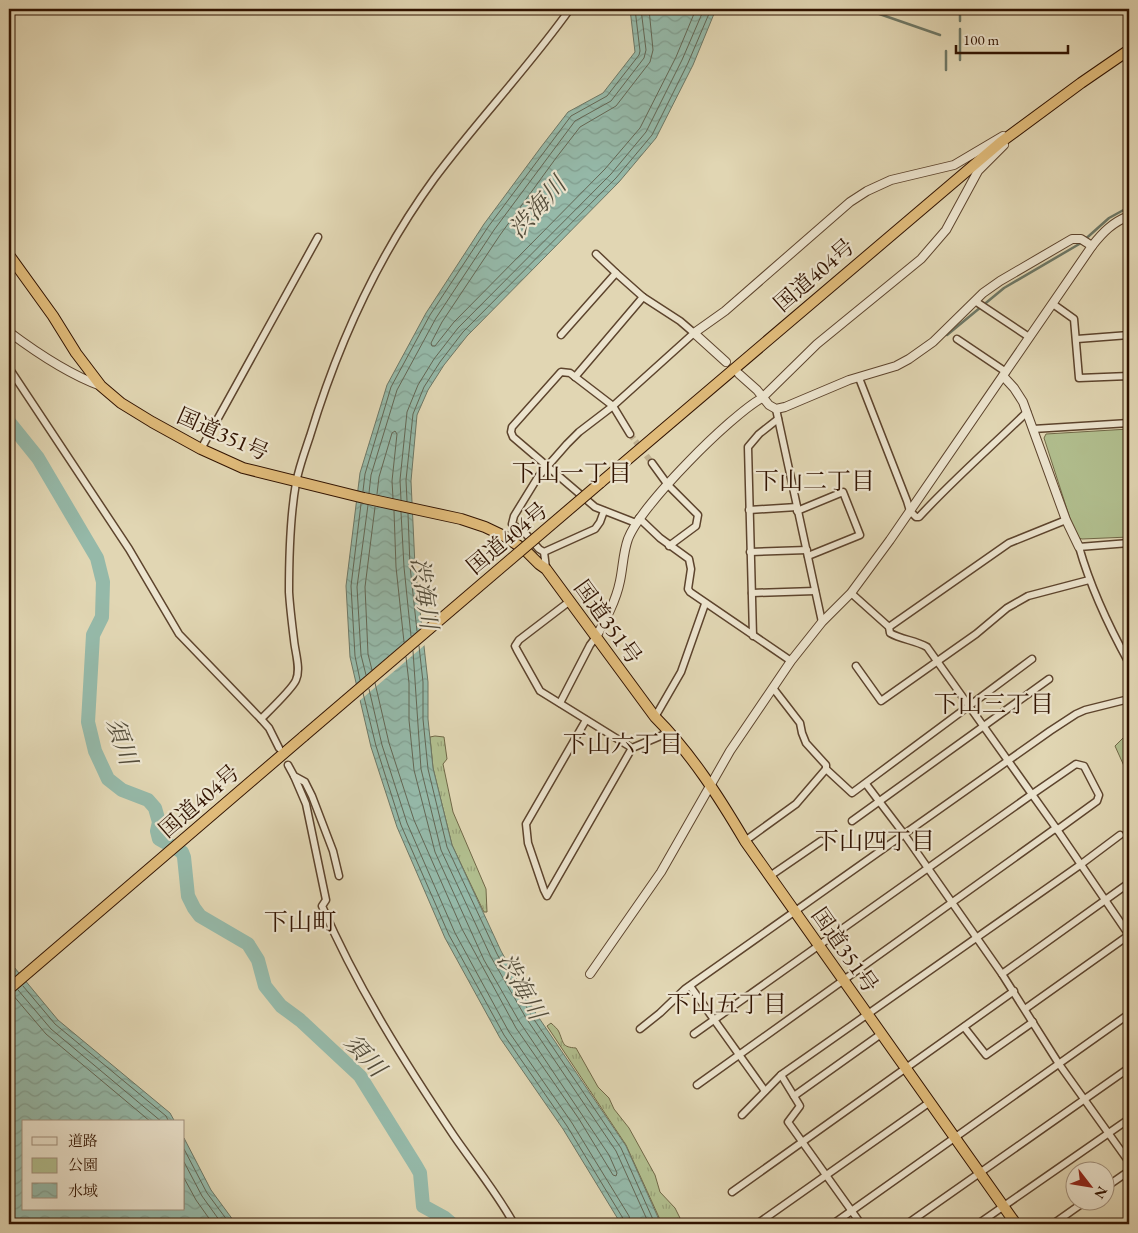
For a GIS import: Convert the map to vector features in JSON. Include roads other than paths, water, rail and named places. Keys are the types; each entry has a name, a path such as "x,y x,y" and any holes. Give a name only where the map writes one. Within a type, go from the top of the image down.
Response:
{"highway":[{"name":"国道404号","path":"9,989 256,776 1001,142 1129,50"},
{"name":"国道351号","path":"9,255 100,386 121,403 152,422 201,449 242,468 372,500 461,519 506,537 526,551 546,569 655,717 670,732 711,786 745,841 1016,1224"}],"street":[{"path":"261,719 297,680 298,673 289,594 292,537 300,483 331,371 356,311 377,270 434,180 544,45 570,9"},
{"path":"544,552 539,549 525,532 512,524 513,520 517,509 547,466 579,432 613,406 694,333 725,311 833,216 867,191 902,176 954,165 1046,108"},
{"path":"560,703 613,604 620,582 628,539 638,521 668,485 721,431 762,398 817,344 921,259 946,230 978,171 1046,108"},
{"path":"590,974 661,872 730,751 791,661 822,622 851,593 890,540 1092,246 1104,231 1129,216"},
{"path":"201,449 318,237"},
{"path":"776,409 849,380 896,366 923,350 983,293 1000,281 1072,239 1081,238 1092,246"},
{"path":"596,254 643,297 680,321 726,362"},
{"path":"561,335 616,273"},
{"path":"575,376 643,297"},
{"path":"975,301 1029,337"},
{"path":"1053,304 1074,319 1079,378 1129,376"},
{"path":"9,332 68,371 100,386"},
{"path":"1076,338 1129,335"},
{"path":"958,339 1004,374 1027,412 1066,520 1079,547 1089,580 1100,607 1129,663"},
{"path":"9,368 129,549 179,634 269,728 279,748"},
{"path":"630,434 613,406 570,372 561,372 512,427 511,432 513,437 589,502 604,511 638,521 689,559 691,569 688,589 706,604 791,661"},
{"path":"739,374 757,390 769,405 776,409 822,622"},
{"path":"859,378 910,511 919,517 944,490 1027,412"},
{"path":"753,636 748,447 759,434 778,419"},
{"path":"1033,429 1129,422"},
{"path":"652,463 668,485 698,515 696,526 670,546"},
{"path":"749,510 797,509 843,492 860,535 807,553 750,552"},
{"path":"544,552 595,530 604,511"},
{"path":"889,627 1009,543 1066,520"},
{"path":"1079,547 1129,544"},
{"path":"544,552 546,569"},
{"path":"856,666 881,701 976,634 1007,608 1028,596 1089,580"},
{"path":"752,593 815,591"},
{"path":"851,593 889,627 890,633 926,647 1129,935 1025,1009"},
{"path":"570,601 519,640 515,646 540,691 632,748"},
{"path":"655,717 681,672 706,604"},
{"path":"773,688 800,723 806,743 826,765 826,769 852,793 1032,659"},
{"path":"852,821 1048,679"},
{"path":"640,1029 690,986 1076,714 1129,699"},
{"path":"586,720 526,824 528,843 547,896 632,748 670,732"},
{"path":"694,1034 1076,764 1084,766 1099,795 1097,801 697,1085"},
{"path":"288,765 306,804 326,900 322,906 347,958 378,1015 420,1083 514,1224"},
{"path":"745,841 796,804 826,769"},
{"path":"294,776 305,782 312,796 333,851 339,876"},
{"path":"866,784 904,834 1014,991 1059,1064 1129,1162"},
{"path":"742,1115 781,1075 1080,866 1120,835"},
{"path":"770,876 821,841"},
{"path":"1002,974 1129,883"},
{"path":"690,986 765,1090"},
{"path":"732,1192 1014,991"},
{"path":"833,1224 1129,1014"},
{"path":"964,1027 986,1055 1033,1022"},
{"path":"794,1096 882,1034"},
{"path":"907,1224 1129,1068"},
{"path":"781,1075 800,1106 788,1122 861,1224"},
{"path":"758,1224 930,1102"},
{"path":"978,1224 1129,1120"},
{"path":"1116,1180 1129,1171"},
{"path":"1053,1224 1073,1210"},
{"path":"1124,1224 1129,1221"}],"water":[{"name":"渋海川","path":"630,9 716,9 693,65 656,138 619,182 467,336 444,365 428,390 417,415 411,481 415,566 428,682 428,719 433,768 452,845 501,951 535,1012 626,1146 661,1224 621,1224 563,1129 500,1038 445,938 397,827 371,747 350,657 346,586 360,473 387,385 426,313 484,224 541,147 568,112 603,93 635,52"},
{"path":"9,961 58,1020 170,1113 174,1120 22,1120 22,1210 185,1210 185,1140 211,1190 236,1224 9,1224"}],"waterway":[{"path":"865,9 940,35"},
{"path":"960,9 960,21"},
{"path":"960,29 960,60"},
{"path":"946,51 946,70"},
{"path":"947,335 1004,288 1081,243 1109,218 1129,207"},
{"name":"須川","path":"9,422 38,458 97,558 103,582 102,617 93,635 88,722 95,751 108,779 122,790 148,800 155,808 159,822 157,831 159,839 182,852 184,857 188,896 194,908 200,916 248,944 258,960 265,986 281,1006 300,1020 360,1076 420,1173 423,1206 452,1224"}],"tunnel":[{"path":"630,434 652,463"}],"district":[{"name":"下山一丁目","path":"572,472"},
{"name":"下山二丁目","path":"815,480"},
{"name":"下山三丁目","path":"994,703"},
{"name":"下山六丁目","path":"623,743"},
{"name":"下山四丁目","path":"875,840"},
{"name":"下山町","path":"300,921"},
{"name":"下山五丁目","path":"727,1003"}]}
